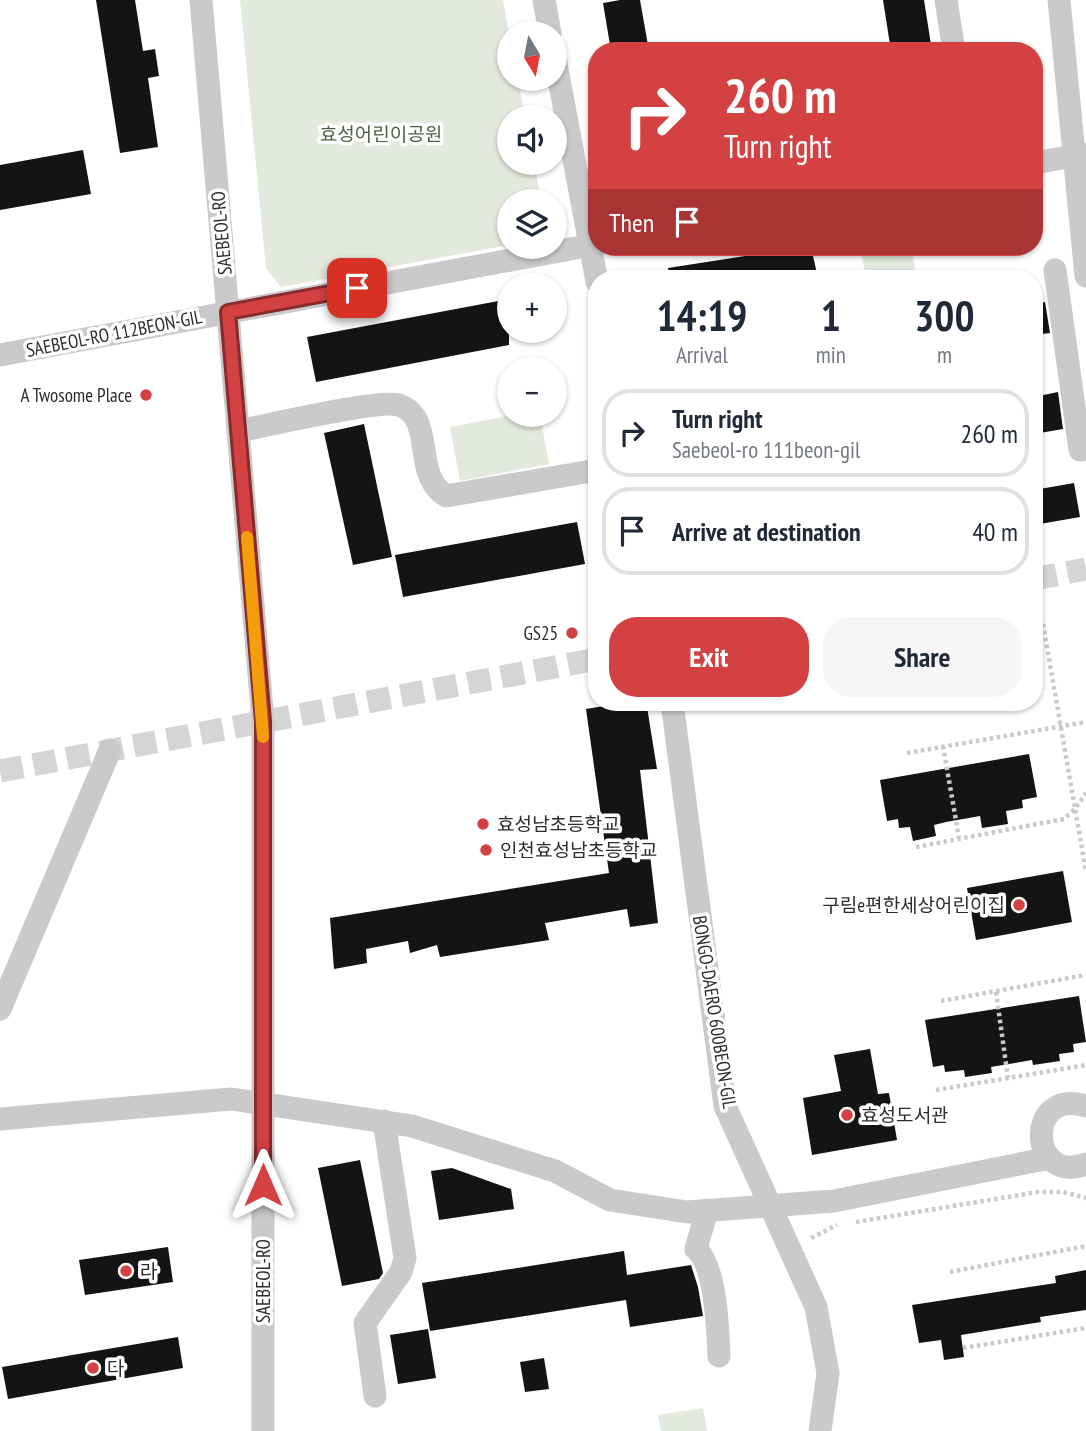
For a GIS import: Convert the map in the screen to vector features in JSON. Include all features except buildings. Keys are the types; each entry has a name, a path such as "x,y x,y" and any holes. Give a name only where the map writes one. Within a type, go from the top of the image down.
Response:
{"street":[{"name":"SAEBEOL-RO","path":"201,0 263,721 263,1431"},
{"path":"544,0 548,21"},
{"path":"946,0 953,42"},
{"path":"1059,0 1081,155 1086,276"},
{"path":"562,91 588,220"},
{"path":"1043,161 1081,155"},
{"name":"SAEBEOL-RO 112BEON-GIL","path":"0,355 588,246"},
{"path":"1055,270 1080,450 1086,449"},
{"path":"238,431 369,407 397,405 414,414 420,425 430,479 435,489 446,496 588,472"},
{"name":"BONGO-DAERO 600BEON-GIL","path":"673,711 725,1105 816,1307 828,1373 820,1431"},
{"path":"0,1009 110,750"},
{"path":"0,1119 231,1099 263,1102 412,1126 555,1171 610,1200 687,1212 834,1201 1050,1158"},
{"path":"1086,1106 1063,1104 1045,1117 1040,1139 1050,1158 1068,1167 1086,1164"},
{"path":"376,1396 365,1323 401,1272 405,1258 384,1122"},
{"path":"707,1210 696,1249 702,1254 709,1271 719,1356"}],"path":[{"path":"1044,624 1086,872"},
{"path":"907,753 1086,722"},
{"path":"943,746 960,838"},
{"path":"916,847 1064,819 1086,793"},
{"path":"941,1002 1086,975"},
{"path":"996,992 1008,1078"},
{"path":"936,1090 1086,1065"},
{"path":"811,1238 836,1225 1038,1192 1063,1192 1086,1198"},
{"path":"950,1272 1086,1246"},
{"path":"963,1348 1086,1328"}],"green space":[{"name":"효성어린이공원","path":"240,0 503,0 507,21 497,21 497,91 520,91 523,105 497,105 497,175 536,175 539,189 497,189 497,247 281,287 266,268"},
{"path":"862,256 913,256 915,270 864,270"},
{"path":"497,418 497,427 542,427 549,464 460,481 450,427"},
{"path":"703,1408 707,1431 661,1431 658,1415"}],"tunnel":[{"path":"1043,577 1086,569"},
{"path":"0,771 588,661"}],"slow traffic":[{"path":"247,537 263,737"}],"place":[{"name":"A Twosome Place","path":"146,395"},
{"name":"GS25","path":"572,633"},
{"name":"효성남초등학교","path":"483,824"},
{"name":"인천효성남초등학교","path":"486,850"},
{"name":"구림e편한세상어린이집","path":"1019,905"},
{"name":"효성도서관","path":"847,1115"},
{"name":"라","path":"126,1271"},
{"name":"다","path":"93,1368"}],"route":[{"path":"263,1185 263,721 228,312 357,288"}]}
